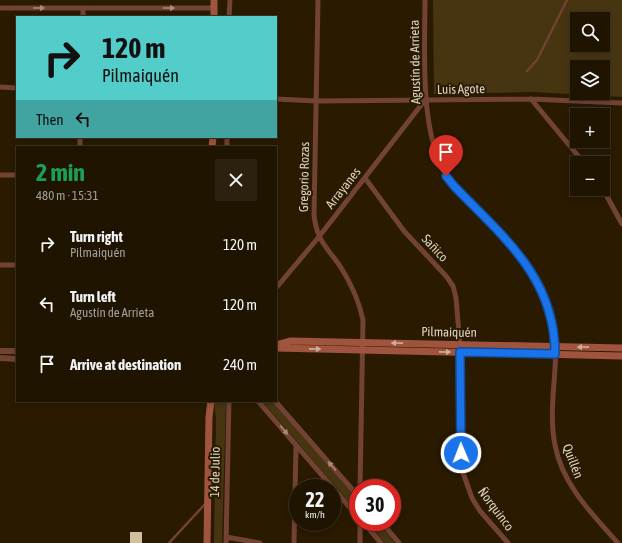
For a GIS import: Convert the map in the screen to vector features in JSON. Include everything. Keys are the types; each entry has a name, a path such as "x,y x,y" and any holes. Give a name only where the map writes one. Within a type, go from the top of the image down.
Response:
{"main road":[{"path":"214,0 214,16"},
{"name":"Pilmaiquén","path":"277,347 291,341 363,346 555,351 622,356"},
{"name":"Pilmaiquén","path":"555,351 622,348"},
{"name":"14 de Julio","path":"206,402 209,417"},
{"name":"14 de Julio","path":"207,543 209,417 212,402"}],"street":[{"path":"229,16 230,0"},
{"name":"Gregorio Rozas","path":"318,0 314,215 318,238 340,266 359,303 363,320 360,479"},
{"name":"Agustín de Arrieta","path":"425,0 425,100 436,148 446,176 519,253 532,271 542,292 554,325 555,351"},
{"path":"0,8 214,8"},
{"path":"82,16 83,8"},
{"path":"0,88 16,88"},
{"name":"Luis Agote","path":"277,99 317,101 532,99 622,103"},
{"path":"532,99 578,156"},
{"name":"Arrayanes","path":"277,287 318,238 425,100"},
{"path":"0,175 16,175"},
{"name":"Sañico","path":"365,178 404,231 446,276 453,286 456,298 460,348"},
{"path":"607,196 622,224"},
{"path":"0,265 16,265"},
{"name":"Ñorquinco","path":"460,348 461,467 472,498 480,511 508,543"},
{"path":"0,351 16,351"},
{"name":"Quillén","path":"555,351 553,416 554,444 560,464 572,487 591,513 618,543"},
{"path":"0,358 16,359"},
{"name":"14 de Julio","path":"226,543 229,402"},
{"path":"259,402 349,506"},
{"path":"276,402 349,486"},
{"path":"294,543 296,444"},
{"path":"360,543 361,531"},
{"path":"370,531 381,543"},
{"path":"389,531 399,543"},
{"path":"226,537 260,543"}],"lane":[{"path":"527,71 537,60 567,0"},
{"path":"169,543 208,501"}],"shaded area":[{"path":"433,0 622,0 622,97 610,96 610,60 570,60 570,94 532,92 434,94"},
{"path":"214,402 226,402 222,543 214,543 216,418"},
{"path":"263,402 273,402 340,479 329,479"},
{"path":"341,480 349,490 349,502 341,493"},
{"path":"375,531 385,531 395,543 385,543"}],"building":[{"path":"130,532 142,532 142,543 130,543"}],"route":[{"path":"446,176 519,253 532,271 542,292 554,325 555,354 460,352 461,453"}]}
